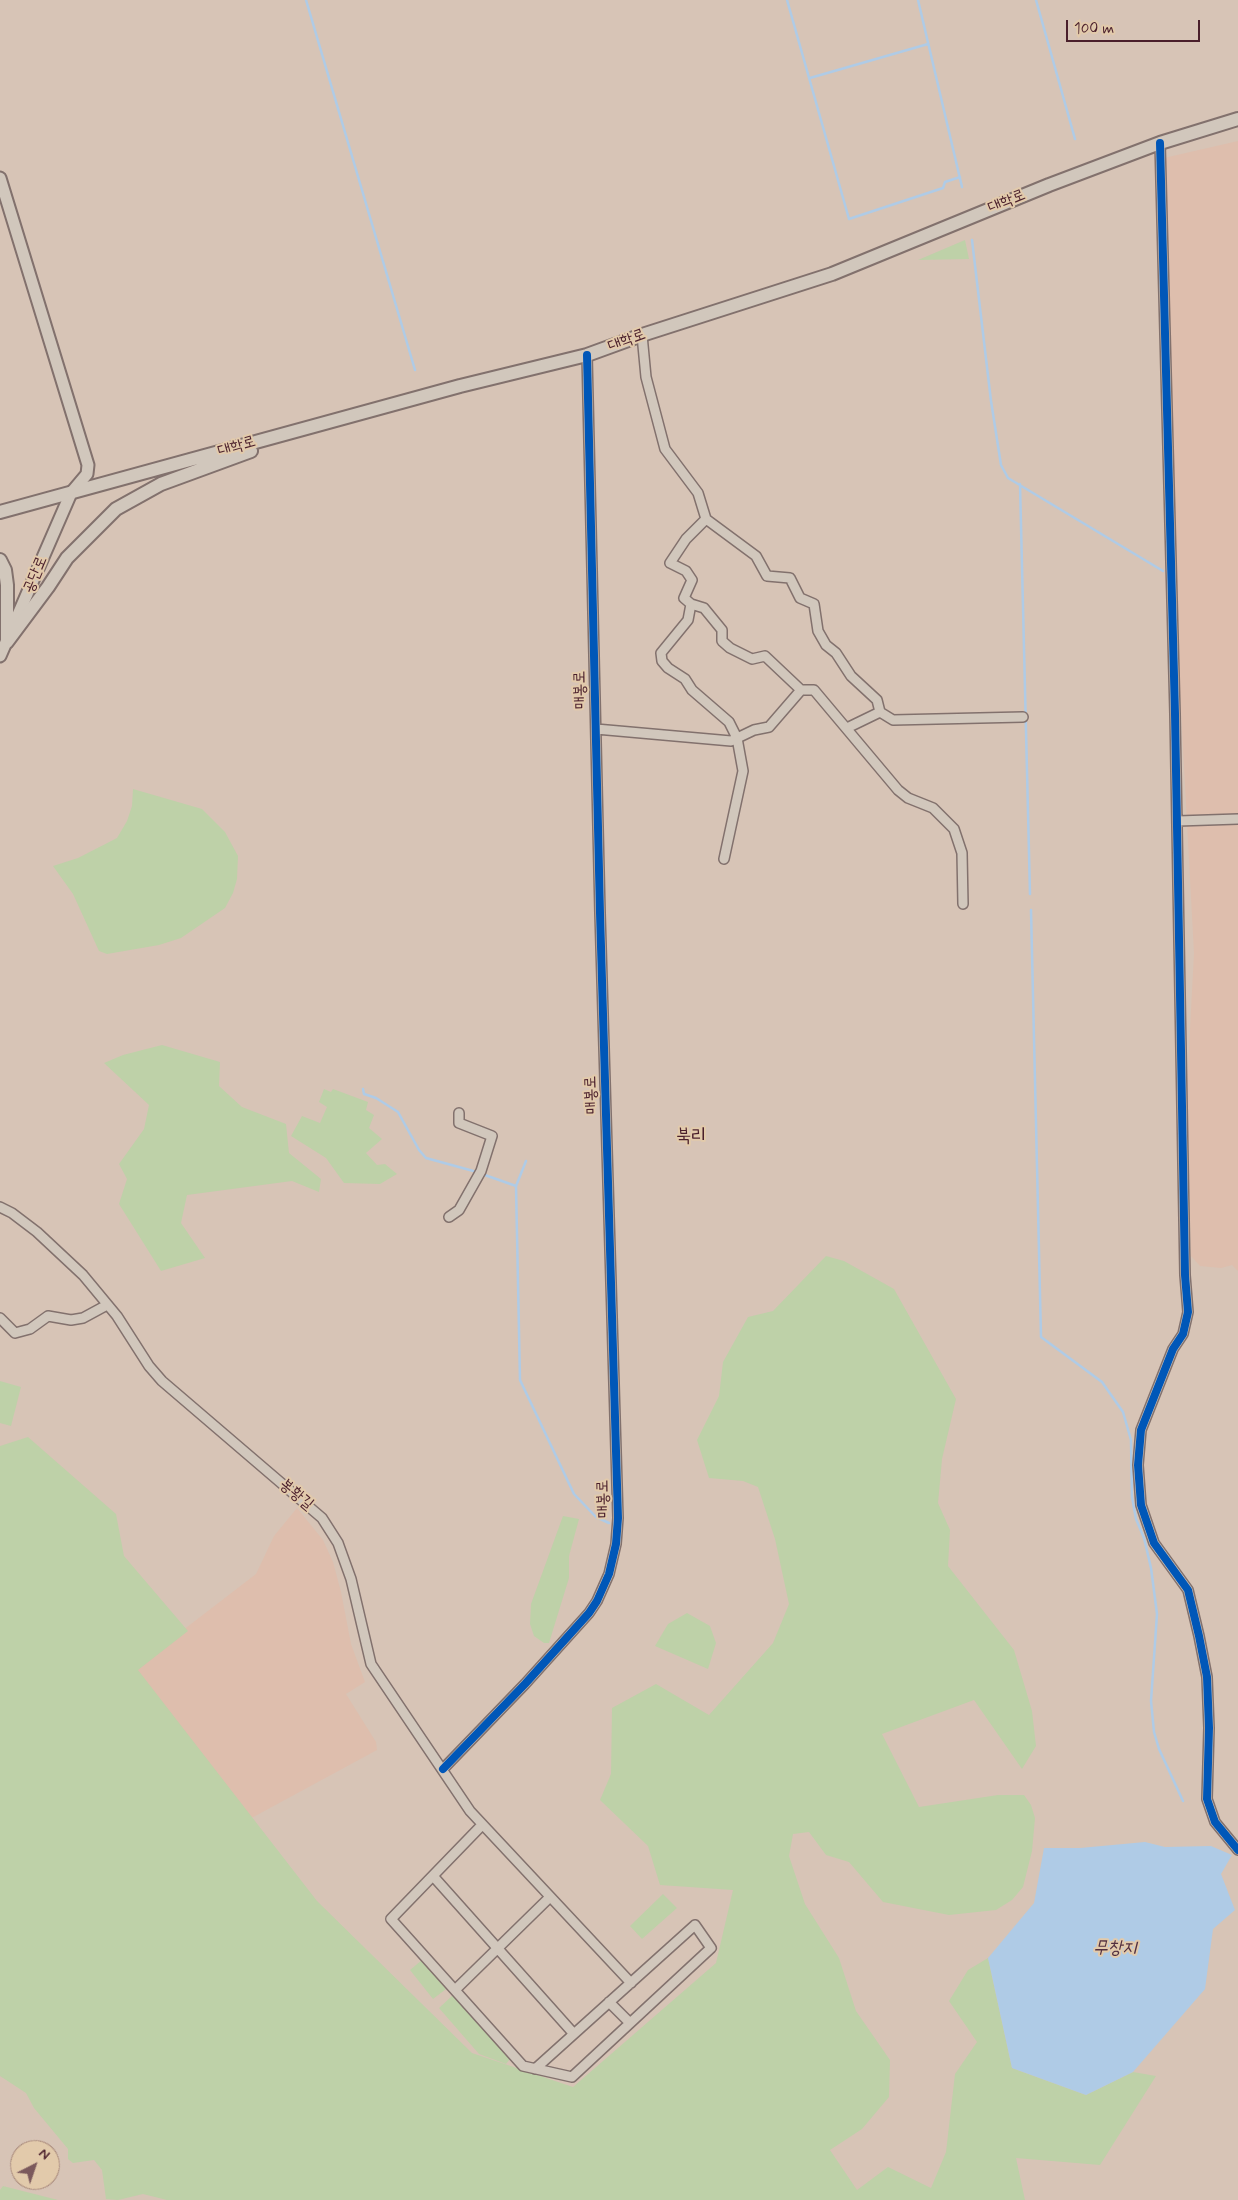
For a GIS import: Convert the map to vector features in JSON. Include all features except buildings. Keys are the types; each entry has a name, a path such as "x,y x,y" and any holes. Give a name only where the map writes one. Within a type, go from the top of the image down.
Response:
{"main road":[{"name":"대학로","path":"0,512 460,386 587,355 642,335 832,274 1049,185 1160,143 1238,118"},
{"path":"7,642 67,558 116,509 161,484 210,467 306,428"},
{"path":"0,560 5,570 7,585 7,642"}],"street":[{"path":"1160,143 1178,822 1185,1276 1188,1312 1183,1334 1173,1350 1141,1430 1138,1465 1141,1505 1154,1544 1188,1590 1199,1636 1207,1677 1209,1728 1207,1799 1215,1822 1238,1850"},
{"name":"공단로","path":"0,178 88,465 87,474 71,493 0,656"},
{"path":"642,335 646,377 665,449 698,493 706,519 756,556 767,576 790,578 800,598 814,604 818,631 826,645 836,653 851,676 877,700 880,712 893,720 1023,717"},
{"name":"매봉로","path":"443,1769 525,1684 598,1601 609,1574 618,1531 587,355"},
{"path":"706,519 686,539 670,563 686,571 692,580 684,598 691,604 704,608 722,630 722,641 730,648 752,658 765,656 801,690 814,690 898,790 908,798 933,808 954,829 962,852 963,904"},
{"path":"691,604 688,620 661,653 662,661 668,668 685,679 692,690 729,722 737,738 743,771 724,859"},
{"path":"596,729 731,742 754,730 769,727 801,690"},
{"path":"847,728 880,712"},
{"path":"1178,822 1238,819"},
{"path":"449,1217 459,1210 481,1171 492,1136 458,1123 459,1113"},
{"name":"봉황길","path":"0,1208 25,1222 52,1244 83,1275 129,1333 149,1366 162,1380 322,1518 330,1527 351,1579 371,1664 470,1811 631,1983"},
{"path":"0,1318 15,1333 30,1329 48,1316 71,1320 83,1318 107,1305"},
{"path":"482,1825 391,1919 523,2066 535,2069 572,2077 711,1948 695,1925 535,2069"},
{"path":"433,1876 574,2034"},
{"path":"455,1990 550,1897"},
{"path":"609,2002 630,2024"}],"shaded area":[{"path":"1238,141 1238,1271 1232,1265 1221,1268 1200,1266 1191,1256 1187,1086 1194,953 1180,692 1164,158"},
{"path":"297,1508 323,1540 333,1562 351,1644 365,1682 346,1694 376,1742 377,1750 246,1821 126,1674 256,1574 274,1536"}],"green space":[{"path":"965,240 969,259 918,260"},
{"path":"133,789 202,809 225,832 238,856 237,879 233,893 225,908 181,938 159,945 107,954 99,951 73,894 53,866 78,858 117,838 127,821 132,806"},
{"path":"162,1045 220,1062 219,1086 242,1107 286,1124 289,1153 321,1179 319,1192 292,1181 187,1195 181,1223 205,1258 161,1271 119,1204 127,1179 119,1164 144,1129 149,1105 104,1063 123,1055"},
{"path":"324,1089 331,1092 333,1089 368,1102 366,1110 374,1115 369,1128 382,1139 366,1153 377,1165 385,1164 397,1174 380,1184 344,1183 326,1158 291,1136 302,1116 320,1123 327,1107 319,1102"},
{"path":"826,1256 844,1261 894,1289 956,1399 942,1459 938,1503 950,1530 948,1566 1014,1650 1032,1711 1036,1746 1022,1769 974,1700 882,1734 919,1807 998,1795 1024,1795 1031,1805 1035,1818 1032,1851 1023,1887 1012,1900 996,1910 949,1915 883,1902 849,1862 826,1855 809,1832 793,1834 789,1856 805,1904 839,1958 856,2011 890,2060 889,2097 862,2129 830,2150 857,2190 888,2167 931,2188 946,2152 955,2074 977,2042 949,2001 968,1970 988,1958 1012,2068 1086,2095 1133,2072 1156,2076 1100,2165 1016,2158 1025,2200 167,2200 143,2194 118,2200 106,2199 102,2170 94,2160 73,2163 68,2159 68,2149 34,2108 26,2093 0,2076 0,1446 28,1437 116,1514 124,1556 188,1631 138,1670 317,1901 472,2053 573,2087 716,1963 733,1890 660,1885 648,1846 600,1800 611,1774 612,1708 656,1684 709,1715 773,1643 789,1604 775,1539 758,1487 743,1481 709,1478 697,1440 719,1396 723,1362 748,1317 773,1311"},
{"path":"0,1381 21,1387 11,1426 0,1423"},
{"path":"563,1516 579,1519 569,1556 569,1578 549,1643 544,1643 534,1636 530,1624 531,1604"},
{"path":"687,1613 710,1626 716,1643 708,1669 655,1646 668,1624"},
{"path":"663,1894 677,1908 642,1939 630,1926"},
{"path":"422,1960 446,1989 433,1999 410,1970"},
{"path":"453,1995 510,2059 506,2064 479,2054 439,2008"},
{"path":"3,2186 10,2188 10,2190 19,2190 58,2200 0,2200 0,2190"}],"water":[{"name":"무창지","path":"1145,1842 1165,1847 1211,1846 1232,1855 1221,1874 1235,1910 1213,1929 1205,1989 1133,2072 1086,2095 1012,2068 988,1958 1034,1903 1044,1848 1080,1848"}],"waterway":[{"path":"306,0 415,370"},
{"path":"787,0 849,219 943,188 945,182 960,177"},
{"path":"918,0 962,187"},
{"path":"1036,0 1075,139"},
{"path":"810,78 928,44"},
{"path":"972,240 991,401 1001,465 1008,478 1163,571"},
{"path":"1020,484 1030,894"},
{"path":"1031,910 1041,1337 1102,1382 1123,1412 1131,1440 1132,1497 1136,1519 1144,1538 1151,1568 1157,1614 1151,1701 1154,1732 1159,1749 1183,1801"},
{"path":"363,1089 364,1094 376,1098 398,1112 419,1150 426,1158 477,1172"},
{"path":"526,1161 516,1186 520,1380 574,1494 596,1517 609,1523"},
{"path":"482,1174 516,1186"}],"cycle path":[{"path":"1160,143 1175,714 1185,1275 1188,1312 1183,1334 1173,1349 1141,1430 1138,1465 1141,1505 1154,1543 1188,1590 1199,1636 1207,1677 1209,1728 1207,1799 1215,1822 1238,1850"},
{"path":"443,1769 525,1684 589,1613 597,1601 609,1574 616,1544 618,1518 600,913 587,355"}],"district":[{"name":"북리","path":"691,1137"}]}
